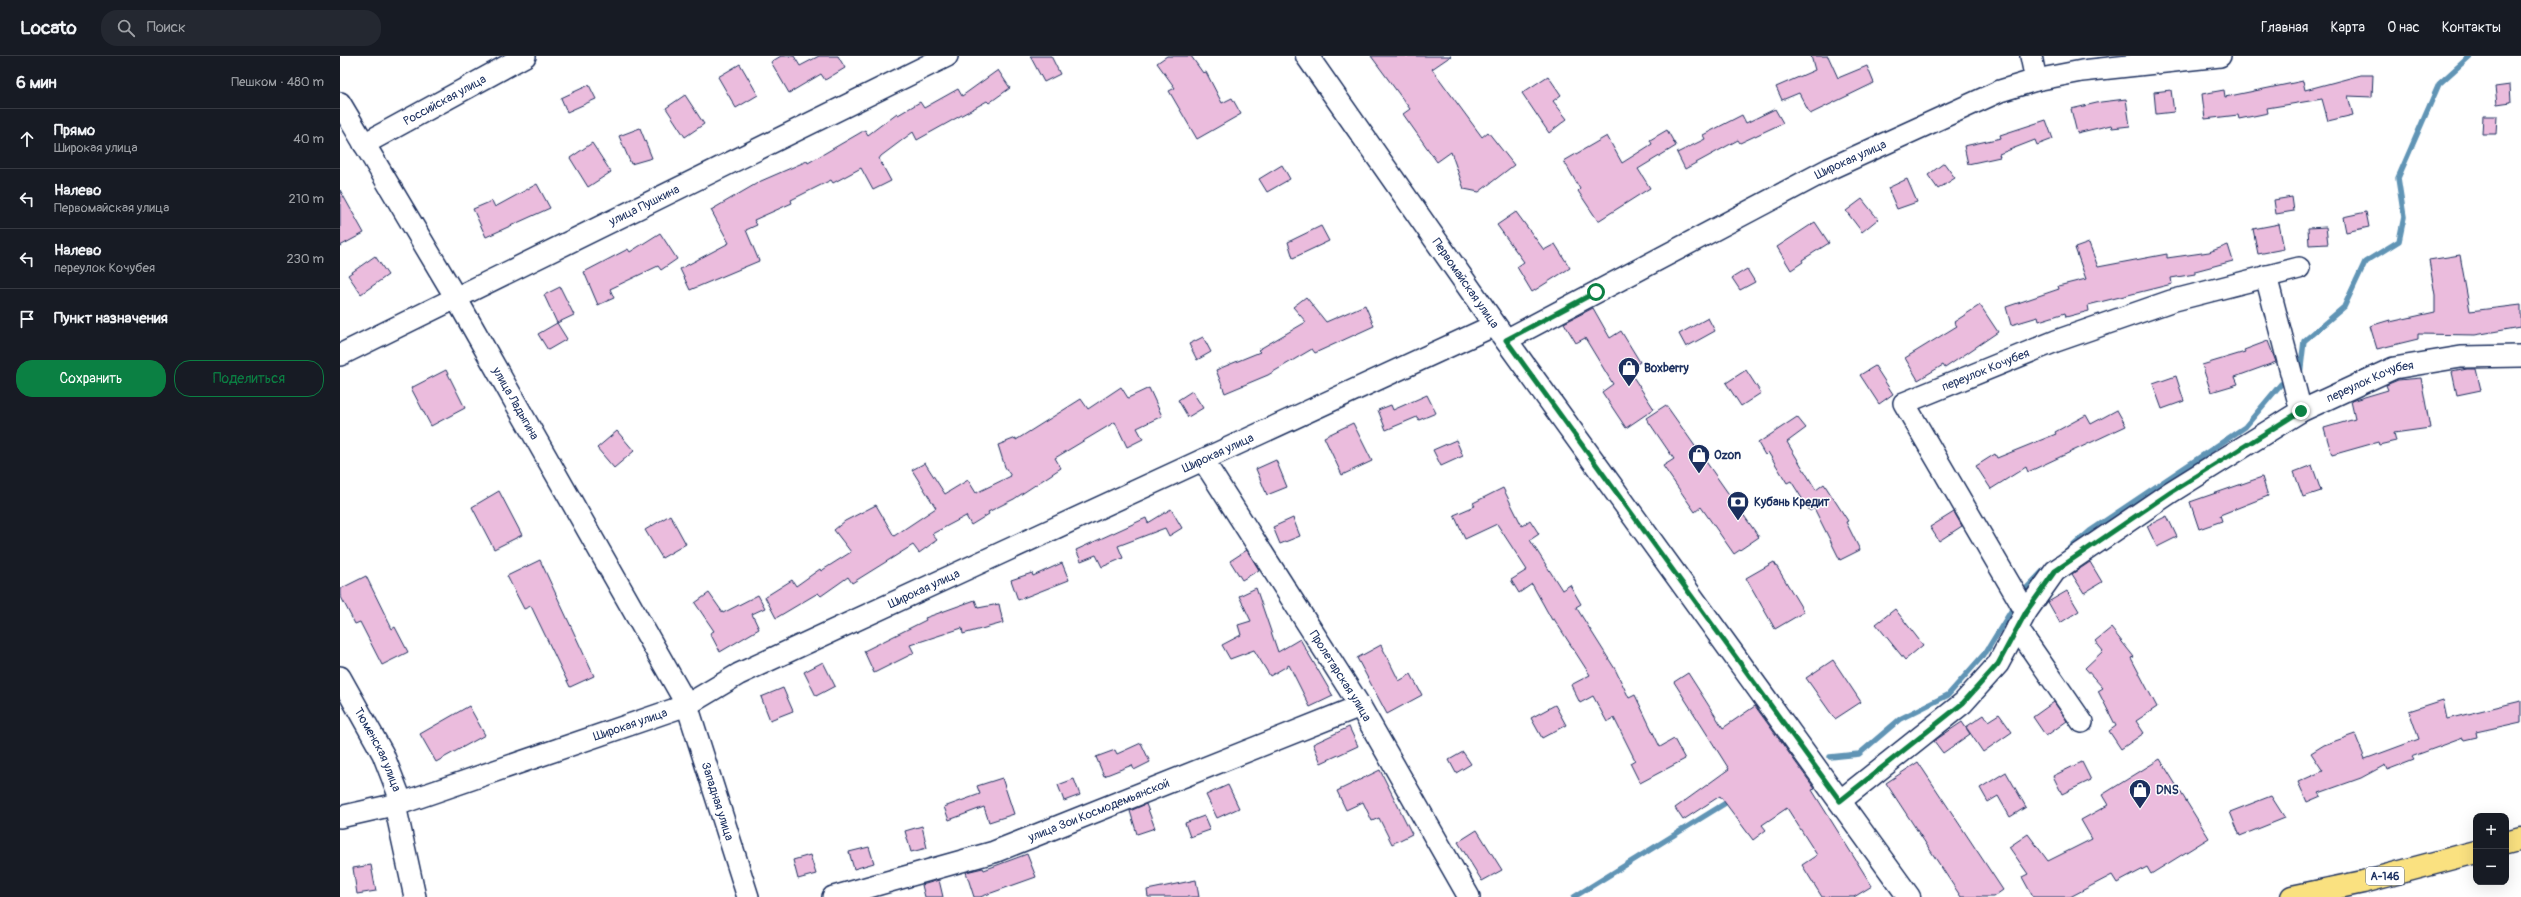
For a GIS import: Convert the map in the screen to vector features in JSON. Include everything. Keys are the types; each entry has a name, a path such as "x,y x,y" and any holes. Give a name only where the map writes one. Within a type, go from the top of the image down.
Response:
{"highway":[{"path":"2509,842 2521,839"},
{"name":"А-146","path":"2292,897 2362,882 2473,853"}],"street":[{"name":"Российская улица","path":"364,144 525,56"},
{"name":"улица Пушкина","path":"340,355 948,56"},
{"name":"Первомайская улица","path":"1307,56 1501,332 1908,897"},
{"path":"2031,56 2036,80"},
{"name":"Широкая улица","path":"340,817 399,804 688,705 740,674 1203,460 1501,332 1829,169 2000,91 2036,80 2082,71 2220,56"},
{"name":"улица Ладыгина","path":"340,103 456,298 688,705"},
{"name":"переулок Кочубея","path":"2082,722 2022,620 1904,403 2056,341 2171,301 2299,268"},
{"path":"2266,276 2301,411"},
{"name":"переулок Кочубея","path":"1840,801 1963,703 1998,664 2022,620 2055,571 2171,492 2301,411 2394,368 2461,357 2521,356"},
{"name":"Пролетарская улица","path":"1203,460 1360,706 1469,897"},
{"name":"Тюменская улица","path":"340,677 383,754 399,804 415,897"},
{"name":"Западная улица","path":"688,705 748,897"},
{"name":"улица Зои Космодемьянской","path":"833,897 994,852 1360,706"}],"building":[{"path":"781,56 794,56 800,66 819,56 838,56 845,68 825,80 821,74 789,93 771,62"},
{"path":"1030,56 1051,56 1060,74 1044,82"},
{"path":"1167,56 1191,56 1203,73 1206,72 1222,103 1232,98 1241,114 1197,139 1169,91 1175,88 1157,63"},
{"path":"1371,56 1451,56 1432,69 1482,137 1488,132 1514,165 1479,192 1464,189 1451,152 1437,162 1403,114 1410,109"},
{"path":"1811,56 1828,56 1838,78 1867,66 1874,83 1810,114 1799,93 1782,100 1776,87 1815,70"},
{"path":"740,64 758,95 736,108 718,77"},
{"path":"998,70 1010,88 989,103 987,101 917,140 913,132 881,156 879,159 891,181 873,190 861,168 833,183 831,180 791,200 792,203 754,220 757,225 746,230 759,261 690,290 680,269 729,243 711,210 761,181 807,161 808,163 865,130 868,135 897,113 898,115 920,102 924,108 958,89 962,96"},
{"path":"2361,75 2373,75 2372,97 2348,96 2353,115 2328,121 2322,99 2267,108 2268,113 2239,119 2238,115 2205,119 2202,94 2224,90 2225,97 2303,81 2305,90"},
{"path":"1548,76 1561,95 1553,101 1567,119 1549,133 1522,93"},
{"path":"589,85 596,99 567,112 561,98"},
{"path":"2510,85 2511,102 2497,104 2495,87"},
{"path":"2171,90 2174,112 2156,114 2154,92"},
{"path":"685,95 704,124 685,137 666,108"},
{"path":"2126,99 2130,126 2112,128 2111,125 2077,133 2071,109 2101,102"},
{"path":"1775,109 1783,123 1740,143 1738,140 1685,169 1677,153 1705,139 1703,135 1742,115 1746,123"},
{"path":"2483,116 2497,116 2496,134 2482,134"},
{"path":"2046,120 2053,139 2037,145 2035,140 1999,154 2000,157 1968,164 1964,146 2001,138 2000,135"},
{"path":"640,128 652,158 631,164 619,136"},
{"path":"1667,130 1676,146 1638,169 1650,188 1598,221 1578,191 1580,189 1564,161 1607,136 1622,163 1652,144 1650,140"},
{"path":"592,143 611,172 588,187 570,158"},
{"path":"1944,163 1955,178 1938,189 1928,175"},
{"path":"1282,165 1290,179 1267,192 1259,179"},
{"path":"1907,179 1917,202 1897,209 1888,188"},
{"path":"537,184 550,208 486,237 473,209 492,201 495,207"},
{"path":"340,190 364,233 340,246"},
{"path":"2292,197 2294,211 2276,214 2274,200"},
{"path":"1862,199 1878,219 1862,232 1846,211"},
{"path":"1516,212 1544,250 1555,244 1570,268 1532,292 1517,267 1524,262 1497,225"},
{"path":"2366,212 2369,227 2346,232 2343,217"},
{"path":"1815,222 1829,243 1802,260 1803,262 1791,270 1777,247"},
{"path":"2279,224 2284,249 2258,254 2253,229"},
{"path":"1321,226 1329,241 1293,258 1288,242"},
{"path":"2326,227 2328,244 2309,245 2308,228"},
{"path":"660,233 677,259 661,270 658,266 610,289 614,298 598,305 584,272 628,249 630,252"},
{"path":"2089,243 2098,267 2167,254 2167,258 2209,252 2228,245 2233,261 2195,271 2195,274 2171,278 2172,284 2088,305 2089,311 2066,317 2065,313 2039,321 2038,317 2011,325 2006,307 2059,289 2058,286 2086,279 2075,248"},
{"path":"2460,255 2470,311 2521,305 2521,327 2475,335 2418,334 2418,339 2377,349 2370,326 2390,320 2390,322 2435,312 2435,295 2429,260"},
{"path":"375,256 388,275 361,294 348,275"},
{"path":"1747,269 1755,282 1740,290 1732,278"},
{"path":"560,287 574,315 557,323 544,295"},
{"path":"1306,297 1326,322 1365,305 1374,326 1315,353 1312,349 1268,375 1225,393 1216,370 1260,352 1258,350 1306,322 1293,307"},
{"path":"1980,305 1998,332 1945,368 1943,365 1918,380 1905,358 1957,326 1954,322"},
{"path":"1593,308 1610,338 1621,331 1640,362 1628,369 1654,409 1626,428 1602,392 1613,384 1585,338 1576,343 1564,323"},
{"path":"1708,318 1715,331 1686,347 1679,334"},
{"path":"557,323 567,339 548,350 538,334"},
{"path":"1203,337 1211,352 1197,360 1189,344"},
{"path":"2268,341 2276,362 2235,377 2238,384 2211,392 2202,365 2245,352 2244,350"},
{"path":"1875,366 1893,394 1879,404 1860,375"},
{"path":"2476,369 2481,390 2457,395 2452,372"},
{"path":"446,370 465,408 431,426 411,388"},
{"path":"1746,370 1761,393 1741,406 1726,383"},
{"path":"2176,376 2184,401 2162,409 2153,384"},
{"path":"2421,378 2430,428 2394,433 2396,441 2379,445 2378,442 2332,455 2324,428 2355,419 2351,401 2388,390 2386,385 2398,380"},
{"path":"1121,387 1128,398 1149,388 1162,416 1137,428 1143,439 1127,447 1115,422 1055,458 1061,468 1014,499 988,512 989,514 971,525 966,516 932,534 937,540 919,553 913,545 852,583 848,577 821,596 818,593 776,618 765,597 792,580 796,586 820,569 821,571 851,552 834,530 845,521 876,505 894,536 936,508 912,470 925,463 945,494 968,480 976,493 1011,476 1005,467 998,445 1016,438 1016,440 1081,399 1088,409"},
{"path":"1192,391 1203,408 1188,417 1178,400"},
{"path":"1427,395 1436,413 1419,420 1417,417 1386,430 1378,410 1391,405 1393,410"},
{"path":"1666,405 1759,537 1734,554 1701,507 1695,512 1663,466 1674,459 1646,418"},
{"path":"2117,410 2126,426 2028,472 2026,467 1991,489 1976,466 1995,454 1997,458 2056,434 2055,432 2086,415 2091,424"},
{"path":"1797,417 1806,428 1787,442 1816,490 1824,484 1848,521 1846,522 1860,550 1840,560 1814,508 1810,511 1791,481 1787,483 1768,452 1765,455 1758,443"},
{"path":"1353,423 1372,461 1342,475 1324,437"},
{"path":"617,431 634,451 614,468 597,448"},
{"path":"1456,440 1463,456 1441,466 1433,450"},
{"path":"1276,460 1287,487 1267,495 1256,469"},
{"path":"2312,465 2321,491 2303,497 2294,472"},
{"path":"2262,477 2268,496 2220,515 2222,521 2199,529 2190,502"},
{"path":"1503,488 1522,526 1530,520 1539,534 1530,540 1562,590 1570,585 1581,604 1576,607 1615,669 1629,698 1635,695 1660,747 1674,739 1685,759 1640,783 1630,763 1635,760 1614,718 1607,722 1593,696 1580,703 1571,685 1590,675 1554,619 1552,620 1532,584 1519,593 1511,580 1527,570 1497,524 1465,539 1454,515 1475,506 1473,503"},
{"path":"499,491 522,535 494,549 472,507"},
{"path":"1171,509 1182,528 1169,536 1165,528 1118,546 1123,558 1102,567 1096,555 1081,561 1076,550 1146,518 1148,523"},
{"path":"1954,512 1962,526 1939,541 1930,527"},
{"path":"670,515 686,544 662,558 645,530"},
{"path":"2167,516 2177,537 2157,547 2147,526"},
{"path":"1293,518 1300,536 1280,544 1273,527"},
{"path":"1247,550 1259,570 1242,580 1230,561"},
{"path":"540,560 594,676 570,687 531,606 524,609 507,576"},
{"path":"1774,562 1804,612 1775,629 1746,578"},
{"path":"2090,562 2102,582 2084,593 2072,574"},
{"path":"1062,563 1069,580 1018,600 1011,580 1032,573 1033,576"},
{"path":"366,576 392,629 395,627 408,652 382,665 360,622 355,624 340,595 340,589"},
{"path":"1256,588 1278,652 1300,639 1333,696 1310,707 1289,665 1270,676 1254,650 1230,659 1222,645 1241,635 1238,625 1251,621 1239,596"},
{"path":"2067,591 2079,611 2060,623 2048,602"},
{"path":"709,593 723,613 758,595 765,608 752,614 759,629 720,652 710,633 714,631 695,603"},
{"path":"975,600 978,608 999,604 1003,623 963,634 962,628 910,645 914,653 874,673 864,651 926,620 925,618"},
{"path":"1895,609 1923,645 1905,660 1876,624"},
{"path":"2111,628 2134,657 2131,658 2157,707 2136,721 2144,733 2121,749 2109,731 2116,726 2098,691 2103,688 2085,668 2103,651 2095,641"},
{"path":"1381,645 1399,681 1411,674 1422,695 1387,714 1357,658"},
{"path":"1833,660 1861,702 1835,719 1806,678"},
{"path":"823,662 835,686 816,696 804,672"},
{"path":"1688,673 1723,728 1755,706 1815,789 1812,790 1872,886 1854,897 1822,897 1802,865 1817,855 1787,808 1762,825 1766,830 1753,840 1720,796 1683,820 1675,808 1729,769 1674,682"},
{"path":"783,688 793,711 770,720 761,697"},
{"path":"2443,700 2447,719 2521,701 2521,722 2476,732 2477,737 2464,740 2463,738 2411,757 2413,760 2387,770 2385,765 2361,778 2319,793 2321,796 2307,802 2298,782 2323,771 2311,753 2324,745 2355,734 2365,759 2419,739 2409,711"},
{"path":"2054,702 2067,721 2046,736 2033,717"},
{"path":"1555,705 1566,725 1542,738 1531,718"},
{"path":"469,706 485,735 436,762 420,734"},
{"path":"1999,714 2012,732 1983,752 1966,727 1984,715 1988,721"},
{"path":"1962,722 1970,734 1943,753 1934,741"},
{"path":"1349,727 1358,746 1321,763 1313,744"},
{"path":"1141,743 1150,762 1134,770 1132,765 1104,776 1096,757 1115,750 1117,754"},
{"path":"1463,752 1471,764 1456,773 1449,760"},
{"path":"2160,759 2209,838 2151,874 2147,867 2117,883 2112,875 2070,897 2033,897 2022,877 2028,874 2009,847 2028,834 2048,861 2092,839 2081,820 2108,805 2102,795"},
{"path":"1918,762 2003,890 1993,897 1961,897 1886,783"},
{"path":"2082,762 2091,780 2062,794 2053,776"},
{"path":"1380,770 1412,834 1392,844 1379,818 1372,821 1363,802 1346,810 1337,791"},
{"path":"2006,772 2026,807 2010,817 1998,796 1988,802 1980,788"},
{"path":"1002,778 1014,814 989,822 984,807 949,820 944,807 980,794 977,786"},
{"path":"1074,779 1080,795 1064,801 1058,785"},
{"path":"1228,785 1239,808 1217,818 1206,795"},
{"path":"2271,796 2285,818 2240,836 2230,812"},
{"path":"1146,804 1155,828 1137,834 1130,811"},
{"path":"1204,816 1210,830 1190,837 1185,823"},
{"path":"922,826 927,848 911,852 905,831"},
{"path":"1477,830 1502,870 1482,881 1458,842"},
{"path":"869,847 874,863 854,869 849,852"},
{"path":"1027,854 1036,877 980,897 974,897 966,872 983,868 984,870"},
{"path":"810,855 816,874 798,879 793,860"},
{"path":"371,865 376,891 357,894 353,868"},
{"path":"939,880 943,897 925,897 922,885"},
{"path":"1196,880 1199,897 1148,897 1147,890"}],"waterway":[{"path":"2300,375 2304,341 2344,307 2365,262 2399,241 2404,217 2398,178 2439,84 2470,56"},
{"path":"2066,552 2090,531 2245,427 2281,384 2288,381"},
{"path":"2022,593 2044,570"},
{"path":"1830,757 1859,754 1900,719 1948,695 1986,652 2013,608"},
{"path":"1574,897 1724,804"}],"place":[{"name":"Boxberry","path":"1629,388"},
{"name":"Ozon","path":"1699,474"},
{"name":"Кубань Кредит","path":"1738,522"},
{"name":"DNS","path":"2140,810"}],"route":[{"path":"1596,292 1506,340 1840,801 1963,703 1998,664 2026,612 2055,571 2171,492 2301,411"}]}
